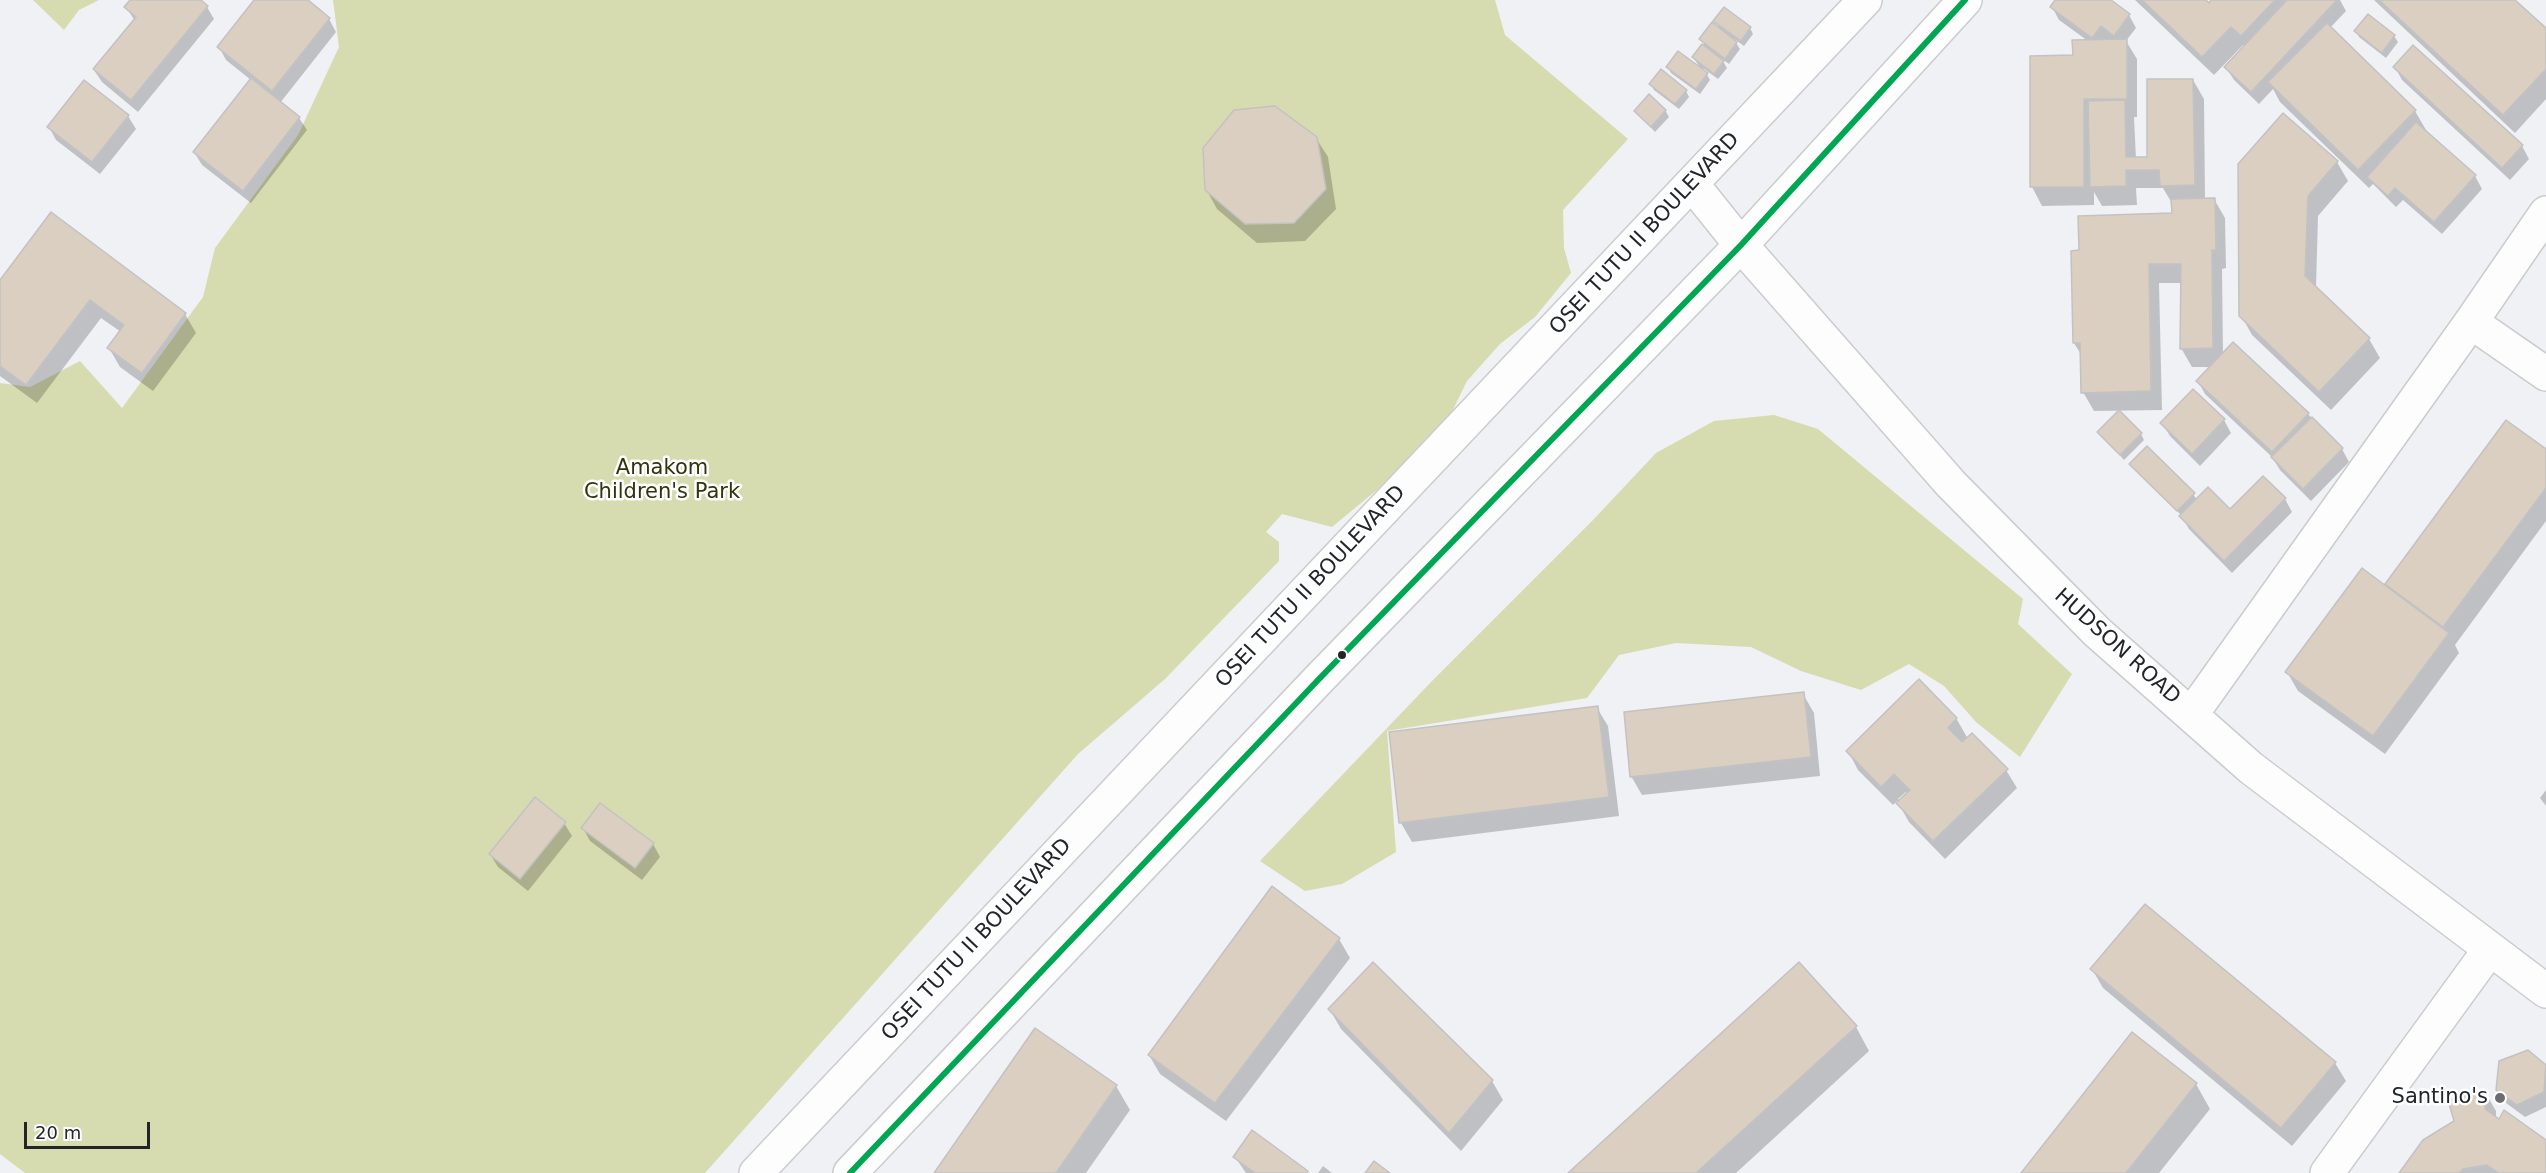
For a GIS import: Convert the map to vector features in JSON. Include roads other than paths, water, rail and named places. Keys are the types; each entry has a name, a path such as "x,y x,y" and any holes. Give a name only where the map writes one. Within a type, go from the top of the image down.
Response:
{"main road":[{"name":"OSEI TUTU II BOULEVARD","path":"756,1173 1865,0"},
{"path":"850,1173 1319,680 1742,245 1965,0"},
{"name":"HUDSON ROAD","path":"1692,184 1742,245 1951,484 2097,632 2251,768 2546,991"},
{"path":"2191,715 2546,213"},
{"path":"2471,322 2546,374"},
{"path":"2327,1173 2490,949"}],"place":[{"name":"Santino's","path":"2500,1098"}],"park label":[{"name":"Amakom Children's Park","path":"662,481"}]}
